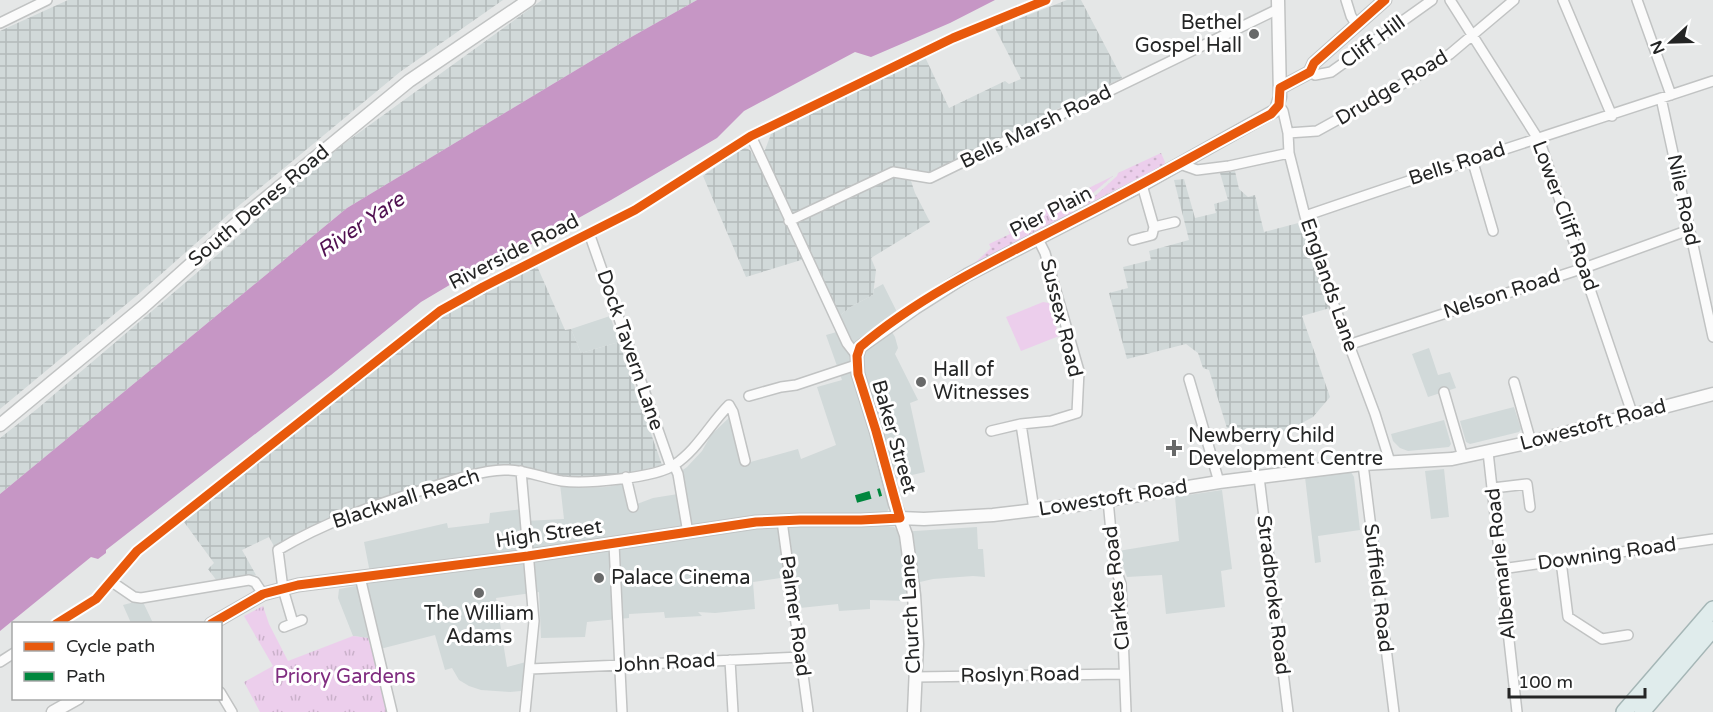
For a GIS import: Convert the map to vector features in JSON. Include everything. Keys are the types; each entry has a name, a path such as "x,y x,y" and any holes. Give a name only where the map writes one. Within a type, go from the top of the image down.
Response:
{"highway":[{"path":"1624,712 1713,609"},
{"path":"1642,712 1713,629"}],"street":[{"path":"0,23 47,0"},
{"name":"South Denes Road","path":"0,425 143,307 249,212 400,88 529,0"},
{"name":"Riverside Road","path":"60,622 90,605 137,551 440,311 483,286 634,210 751,136 942,43 1047,0"},
{"path":"1346,0 1356,24"},
{"path":"1280,88 1310,72 1314,63 1385,0"},
{"name":"Cliff Hill","path":"1310,72 1315,75 1331,72 1432,0"},
{"name":"Lower Cliff Road","path":"1450,0 1538,137 1584,268 1631,415"},
{"name":"Drudge Road","path":"1288,133 1317,131 1324,128 1422,74 1450,54 1514,0"},
{"path":"1563,0 1612,116"},
{"path":"1637,0 1671,95"},
{"path":"1278,5 1279,105"},
{"name":"Bells Marsh Road","path":"789,221 893,172 930,178 1278,5"},
{"name":"Bells Road","path":"1305,216 1538,137 1612,116 1713,81"},
{"name":"Nile Road","path":"1661,98 1713,337"},
{"name":"Englands Lane","path":"1279,105 1283,111 1288,133 1289,153 1305,216 1390,462"},
{"name":"Pier Plain","path":"856,361 861,347 869,339 967,275 1142,185 1271,114 1279,105"},
{"name":"Baker Street","path":"751,136 856,361 900,518"},
{"path":"1180,164 1197,170 1289,153"},
{"path":"1472,159 1493,231"},
{"path":"1133,240 1152,235 1154,227 1142,185"},
{"path":"1154,227 1175,222"},
{"name":"Nelson Road","path":"1348,345 1584,268 1689,230"},
{"name":"Dock Tavern Lane","path":"589,233 673,466 678,474 688,533"},
{"name":"Sussex Road","path":"991,431 1021,424 1051,421 1077,413 1079,371 1045,253 1038,239"},
{"path":"749,396 796,385 856,361"},
{"path":"1189,379 1219,482"},
{"path":"1514,382 1531,442"},
{"path":"1182,395 1192,392"},
{"path":"1444,392 1463,457"},
{"name":"Lowestoft Road","path":"900,518 960,517 1034,510 1219,482 1363,464 1452,459 1531,442 1713,394"},
{"name":"Blackwall Reach","path":"283,589 277,552 306,533 385,502 478,473 521,471 561,481 580,482 626,477 673,466 694,448 729,405 733,412 745,461"},
{"path":"1021,424 1034,510"},
{"name":"Albemarle Road","path":"1488,452 1517,712"},
{"name":"Suffield Road","path":"1363,464 1394,712"},
{"path":"521,471 534,621 525,712"},
{"path":"626,477 633,507"},
{"name":"Stradbroke Road","path":"1259,477 1288,712"},
{"path":"1493,488 1527,484 1530,507"},
{"name":"Clarkes Road","path":"1108,500 1114,564 1121,584 1126,712"},
{"name":"High Street","path":"214,622 263,594 360,577 528,556 756,522 900,518"},
{"name":"Church Lane","path":"900,518 906,535 914,595 917,644 914,712"},
{"name":"Palmer Road","path":"782,521 808,711"},
{"name":"Downing Road","path":"1501,569 1713,539"},
{"path":"614,544 622,712"},
{"path":"1561,561 1568,617 1602,639 1628,635"},
{"path":"360,577 392,712"},
{"path":"112,582 134,597 141,598 249,580 255,582 263,594"},
{"path":"283,589 298,621 284,627"},
{"name":"John Road","path":"530,669 801,657"},
{"path":"730,660 733,712"},
{"name":"Roslyn Road","path":"915,677 1124,674"},
{"path":"222,695 232,712"},
{"path":"52,712 76,700"}],"shaded area":[{"path":"68,0 503,0 400,72 0,409 0,31"},
{"path":"542,0 697,0 626,40 347,208 0,494 0,438 206,265 331,153"},
{"path":"1067,0 1081,0 1122,78 1028,123 943,169 911,181 930,222 871,258 876,270 873,295 852,306 838,317 811,257 746,277 703,176 743,147 750,150 753,155 765,150 771,134 925,57 949,108 1005,81 1009,84 1021,79 995,28"},
{"path":"1235,171 1239,189 1248,197 1255,195 1264,232 1302,222 1330,308 1302,316 1330,397 1313,417 1287,431 1230,438 1209,370 1203,368 1198,353 1186,344 1127,359 1109,293 1128,288 1123,267 1151,260 1149,251 1189,240 1174,180 1184,179 1195,218 1216,213 1214,204 1228,200 1220,173"},
{"path":"537,266 565,330 571,329 581,353 619,342 662,465 624,475 570,479 519,466 488,466 422,485 301,533 275,548 269,537 242,550 256,575 217,581 208,569 214,563 184,522 430,323"},
{"path":"883,284 897,312 885,320 895,337 898,348 895,354 918,400 910,403 925,472 886,481 890,506 886,514 887,526 894,527 899,532 977,527 978,549 983,549 985,577 933,579 920,582 921,589 908,590 908,601 870,600 870,609 839,611 838,604 800,608 794,574 753,582 755,609 715,613 698,612 702,616 665,618 664,612 629,614 629,618 587,622 585,637 541,638 539,592 496,598 507,667 526,662 521,691 481,690 459,680 452,668 445,670 435,635 380,649 372,649 368,638 353,636 338,598 339,589 372,583 364,542 447,523 448,528 489,523 490,513 523,509 525,521 564,519 560,484 579,488 629,483 637,504 653,498 678,494 677,474 702,451 711,435 733,414 747,463 798,449 801,459 836,445 817,387 842,380 826,335 844,330 838,317 852,306 873,295 874,289"},
{"path":"610,316 619,342 581,353 571,329"},
{"path":"1429,348 1438,375 1450,372 1456,388 1428,397 1412,354"},
{"path":"1514,407 1521,429 1519,432 1470,444 1466,442 1460,421"},
{"path":"1444,420 1451,444 1449,447 1408,451 1400,448 1393,441 1391,434"},
{"path":"1444,469 1449,517 1431,519 1425,471"},
{"path":"1351,472 1354,477 1360,530 1318,536 1321,562 1315,563 1305,477"},
{"path":"1222,490 1232,569 1221,571 1225,607 1166,614 1162,575 1127,577 1118,551 1179,541 1175,497"},
{"path":"142,600 153,622 131,622 123,605"}],"green space":[{"path":"1161,153 1164,165 1084,206 1118,173"},
{"path":"1113,176 1073,212 969,268 991,248 989,244 1010,234 1008,228"},
{"path":"1066,199 1073,212 1014,244 1008,228"},
{"path":"1043,302 1049,303 1059,336 1021,351 1006,317"},
{"name":"Priory Gardens","path":"263,606 269,624 288,661 353,636 368,638 391,712 260,712 244,682 273,666 244,616"}],"water":[{"name":"River Yare","path":"697,0 995,0 950,23 871,57 855,52 744,111 717,138 611,200 528,246 517,245 421,302 106,550 106,553 98,559 91,557 0,631 0,494 347,208 626,40"}],"marked path":[{"path":"856,499 881,492"}],"cycle path":[{"path":"59,622 96,599 137,551 440,311 635,210 751,136 953,38 1046,0"},
{"path":"214,622 263,594 298,585 528,556 756,522 900,518 858,374 857,356 860,347 911,309 966,276 1271,114 1279,105 1280,88 1310,72 1314,63 1385,0"}],"place":[{"name":"Bethel Gospel Hall","path":"1254,34"},
{"name":"Hall of Witnesses","path":"921,382"},
{"name":"Newberry Child Development Centre","path":"1174,448"},
{"name":"Palace Cinema","path":"599,578"},
{"name":"The William Adams","path":"479,593"}]}
